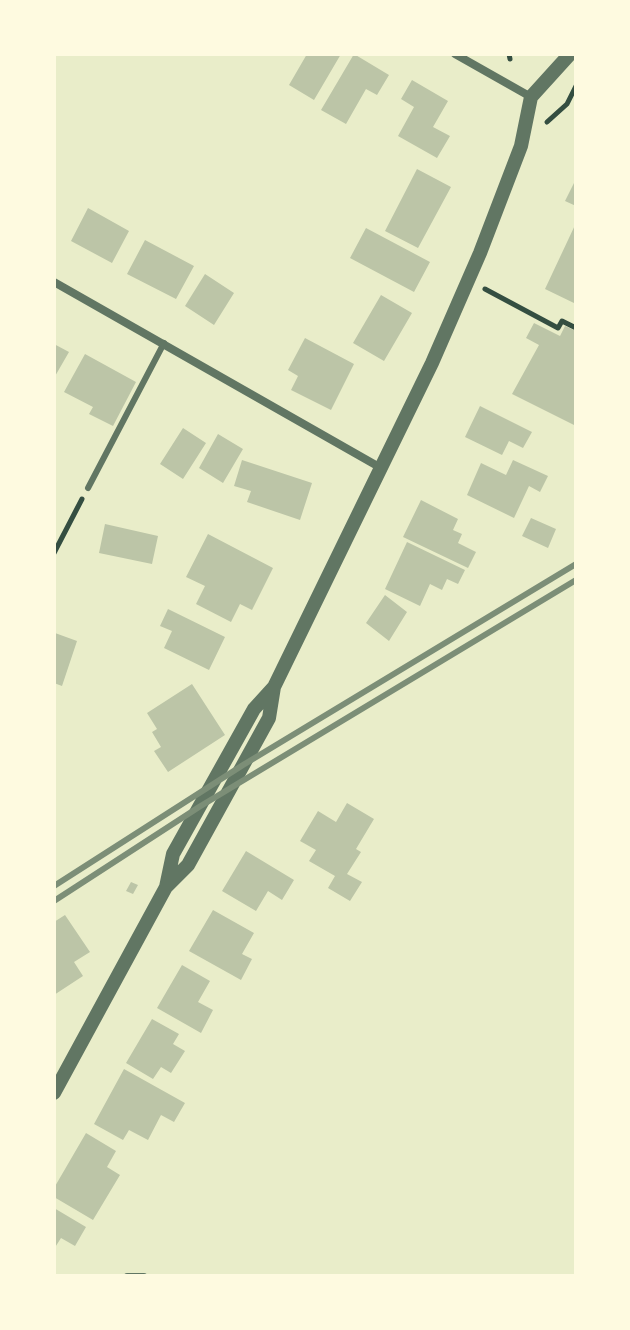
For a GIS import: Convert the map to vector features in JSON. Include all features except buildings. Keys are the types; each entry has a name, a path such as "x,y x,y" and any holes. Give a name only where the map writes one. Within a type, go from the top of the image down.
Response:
{"street":[{"path":"455,54 531,97"},
{"path":"54,1093 166,887 173,854 254,709 274,687 468,280 521,146 531,97 570,54"},
{"path":"54,282 381,468"}],"lane":[{"path":"88,488 164,343"},
{"path":"127,1276 144,1276"}],"path":[{"path":"468,280 558,328 562,321 576,328"},
{"path":"54,553 88,488"}],"railway":[{"path":"54,886 243,765 576,564"},
{"path":"54,901 199,807 576,580"}]}
